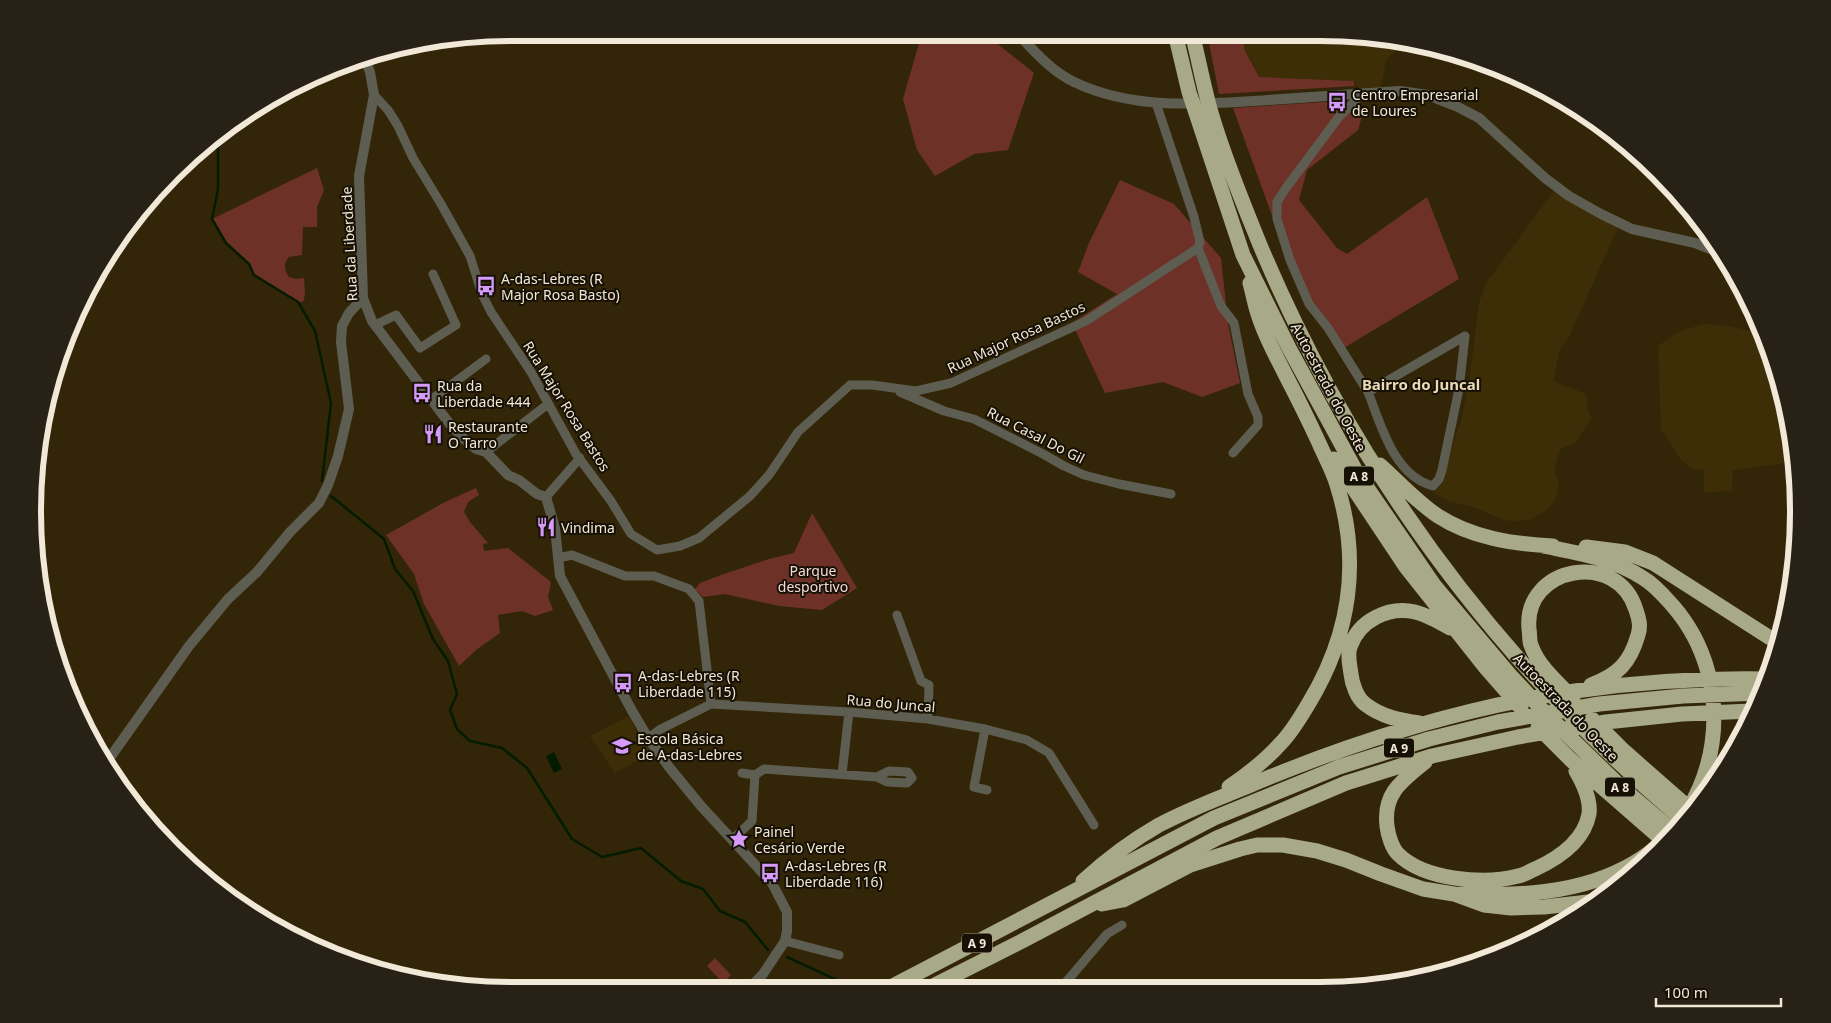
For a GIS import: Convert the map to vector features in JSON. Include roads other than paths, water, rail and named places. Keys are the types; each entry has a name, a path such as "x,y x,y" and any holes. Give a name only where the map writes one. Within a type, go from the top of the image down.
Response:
{"highway":[{"name":"Autoestrada do Oeste","path":"1177,41 1189,92 1206,122 1239,194 1303,341 1364,450 1404,513 1528,670 1567,712 1617,753 1666,798 1679,815"},
{"name":"Autoestrada do Oeste","path":"1194,41 1205,92 1206,122 1243,255 1289,348 1357,473 1434,584 1510,674 1548,716 1621,787 1649,820 1667,828"},
{"path":"1208,803 1247,775 1282,742 1302,714 1320,684 1332,658 1343,627 1348,588 1350,556 1345,513 1337,483 1259,318 1243,255"},
{"path":"1307,418 1406,567 1494,678 1530,719 1571,760 1649,820 1660,835"},
{"path":"1364,450 1438,516 1468,532 1502,541 1625,552 1653,563 1772,639"},
{"path":"1543,546 1604,560 1624,567 1644,578 1660,592 1686,621 1704,656 1713,706 1713,741 1707,770 1700,788"},
{"path":"1575,691 1601,681 1622,668 1633,652 1641,627 1632,598 1620,583 1599,572 1571,572 1553,580 1542,590 1533,602 1528,619 1530,644 1544,667 1617,753"},
{"path":"1423,724 1392,719 1363,703 1352,684 1349,648 1362,628 1374,618 1387,612 1416,612 1432,618 1458,633"},
{"path":"1064,897 1107,859 1159,825 1335,751 1423,724 1497,706 1575,691 1720,679 1759,679"},
{"name":"A 9","path":"901,982 1214,818 1339,766 1428,739 1498,722 1599,704 1683,696 1753,693"},
{"name":"A 9","path":"941,982 1217,838 1346,782 1432,756 1518,737 1606,722 1682,714 1744,712"},
{"path":"1432,756 1402,780 1391,794 1385,814 1387,833 1397,854 1418,869 1449,878 1484,880 1518,876 1553,861 1571,846 1584,831 1589,812 1586,788 1571,760"},
{"path":"1666,798 1686,807"},
{"path":"1084,908 1123,900 1190,865 1240,849 1257,846 1283,846 1317,851 1423,889 1454,894 1504,896 1564,889 1600,878 1630,865"},
{"path":"1454,894 1484,905 1511,908 1579,903"}],"street":[{"path":"1025,41 1051,68 1073,82 1107,95 1138,102 1224,103 1400,90 1428,95 1479,118 1545,178 1569,196 1601,214 1632,229 1695,243 1709,249"},
{"name":"Rua da Liberdade","path":"366,64 374,95 360,176 363,298 372,321 464,440 476,449 486,452 508,475 519,480 537,494 546,497"},
{"path":"1363,93 1338,118 1286,188 1278,202 1277,219 1290,260 1309,304 1328,328 1368,392 1391,447 1405,470 1423,484 1433,486 1439,479 1442,470 1459,389 1465,336 1368,392"},
{"name":"Rua Major Rosa Bastos","path":"374,95 388,110 398,126 413,158 442,204 470,256 482,294 491,312 531,372 580,458 611,501 631,534 657,550 680,546 699,538 750,496 769,475 798,432 850,385 872,385 916,391 951,384 1086,321 1198,248"},
{"path":"1156,103 1194,218 1200,242 1198,248 1221,306 1234,323 1248,394 1258,417 1258,426 1233,453"},
{"path":"375,326 396,315 420,348 456,325 433,274"},
{"path":"110,757 189,646 228,599 257,572 290,532 318,503 328,485 338,456 349,409 340,342 342,326 349,313 363,298"},
{"path":"432,399 486,359"},
{"name":"Rua Casal Do Gil","path":"892,388 944,411 974,419 1084,475 1171,494"},
{"path":"486,452 548,404"},
{"path":"580,458 546,497 555,528 560,576 648,738 690,793 772,883 787,912 785,941 756,982"},
{"path":"558,558 572,555 625,576 654,576 689,589 699,601 711,704"},
{"path":"897,615 921,681 928,685 928,719"},
{"name":"Rua do Juncal","path":"648,738 661,729 711,704 849,712 928,719 985,729 1027,740 1050,753 1094,825"},
{"path":"842,774 849,712"},
{"path":"985,729 970,787 987,790"},
{"path":"742,773 755,774 764,769 877,777"},
{"path":"732,840 752,821 755,774"},
{"path":"1066,982 1107,934 1122,925"},
{"path":"785,941 839,955"}],"waterway":[{"path":"218,144 218,189 212,219 226,243 249,264 254,275 298,302 315,331 331,403 322,481"},
{"path":"331,496 384,539 395,569 413,591 433,639 448,661 457,694 450,710 457,729 470,741 502,748 527,768 572,839 602,857 641,848 681,881 703,889 720,911 745,922 768,950"},
{"path":"787,957 840,982"}],"place":[{"name":"Centro Empresarial de Loures","path":"1337,102"},
{"name":"A-das-Lebres (R Major Rosa Basto)","path":"486,286"},
{"name":"Rua da Liberdade 444","path":"422,393"},
{"name":"Restaurante O Tarro","path":"433,434"},
{"name":"Vindima","path":"546,527"},
{"name":"A-das-Lebres (R Liberdade 115)","path":"623,683"},
{"name":"Escola Básica de A-das-Lebres","path":"622,746"},
{"name":"Painel Cesário Verde","path":"739,839"},
{"name":"A-das-Lebres (R Liberdade 116)","path":"770,873"}],"district":[{"name":"Bairro do Juncal","path":"1421,384"}],"park label":[{"name":"Parque desportivo","path":"813,578"}]}
